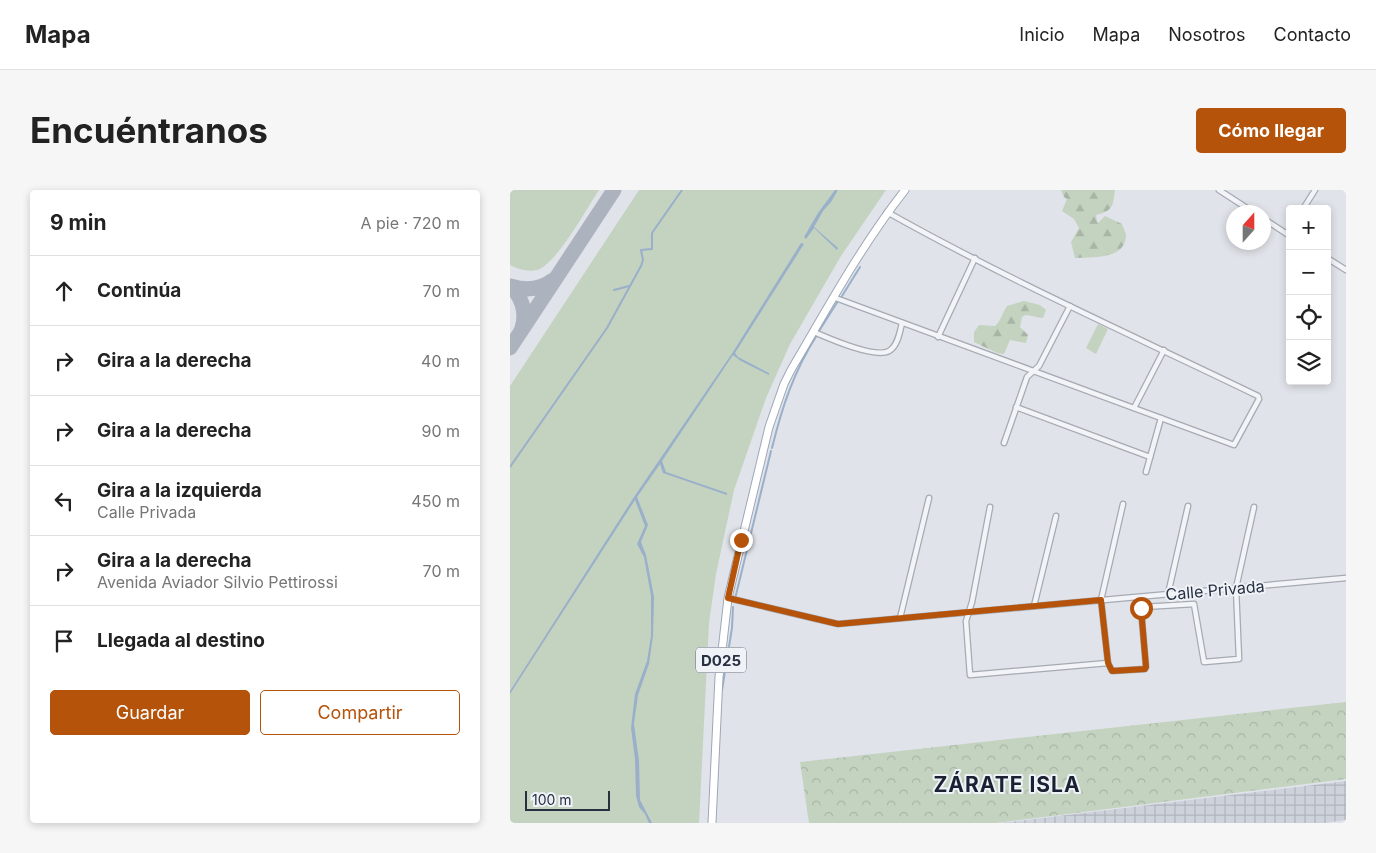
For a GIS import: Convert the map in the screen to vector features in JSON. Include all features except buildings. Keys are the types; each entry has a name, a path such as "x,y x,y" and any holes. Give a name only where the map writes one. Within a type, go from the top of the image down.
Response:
{"main road":[{"name":"D025","path":"712,823 719,677 728,598 769,427 785,383 833,297 887,212 905,190"}],"street":[{"path":"1219,190 1243,205"},
{"path":"1306,205 1315,190"},
{"path":"833,297 1234,445 1259,397 1070,306 887,212"},
{"path":"1271,224 1286,234"},
{"path":"938,337 975,258"},
{"path":"1331,261 1346,270"},
{"path":"1004,443 1027,377 1039,366 1070,306"},
{"path":"814,332 858,349 880,353 890,351 894,346 902,323"},
{"path":"1134,408 1164,350"},
{"path":"1016,407 1150,457"},
{"path":"1146,472 1162,418"},
{"path":"900,618 929,498"},
{"path":"1123,504 1101,600 1108,663 1112,671 1146,668 1142,607 1195,605 1204,662 1238,660 1236,588 1254,507"},
{"path":"1168,594 1188,506"},
{"path":"990,507 972,602 966,622 969,673 971,676 1108,663"},
{"path":"1034,606 1056,516"},
{"name":"Calle Privada","path":"728,598 838,624 1346,578"}],"shaded area":[{"path":"1346,781 1346,820 1325,823 1001,823"}],"green space":[{"path":"510,190 599,190 571,235 553,258 545,266 530,271 510,265"},
{"path":"639,190 886,190 841,256 790,344 766,398 734,490 716,574 709,623 699,823 510,823 510,386"},
{"path":"1061,190 1115,190 1114,200 1109,210 1096,215 1098,223 1105,216 1122,224 1126,236 1124,244 1120,249 1106,256 1075,258 1071,242 1079,228 1074,219 1062,211 1067,199"},
{"path":"1024,301 1040,305 1046,310 1043,318 1026,315 1022,317 1020,327 1028,335 1026,343 1010,340 1004,354 997,353 974,342 974,332 979,325 995,326 1007,306"},
{"path":"1098,324 1108,329 1096,354 1086,348"},
{"path":"1346,702 1346,779 996,823 809,823 800,762"}],"water":[{"path":"835,190 838,190 814,227 838,248 837,250 814,228 806,239 804,237 818,213"},
{"path":"801,243 804,244 735,353 738,357 769,373 769,375 733,355 662,461 666,472 727,493 727,495 663,473 660,464 637,497 648,525 641,542 646,555 654,597 653,636 649,664 638,695 634,724 639,761 640,800 652,823 649,823 639,807 636,796 635,759 631,728 635,694 647,661 651,636 651,596 644,557 637,544 645,526 635,500 510,694 510,691 634,497 733,352"}],"waterway":[{"path":"510,467 607,328 641,266 643,260 641,250 652,249 652,233 682,190"},
{"path":"842,296 860,267"},
{"path":"614,290 629,286"},
{"path":"819,331 838,301"},
{"path":"772,448 790,390 802,362 817,335"},
{"path":"735,599 771,451"},
{"path":"722,690 732,628 733,607"}],"taxiway":[{"path":"510,348 614,190"},
{"path":"522,328 524,311 518,295 511,286 533,289 553,280"}],"district":[{"name":"ZÁRATE ISLA","path":"1007,784"}],"route":[{"path":"741,540 728,598 838,624 1101,600 1108,663 1112,671 1145,669 1147,666 1141,608"}]}
